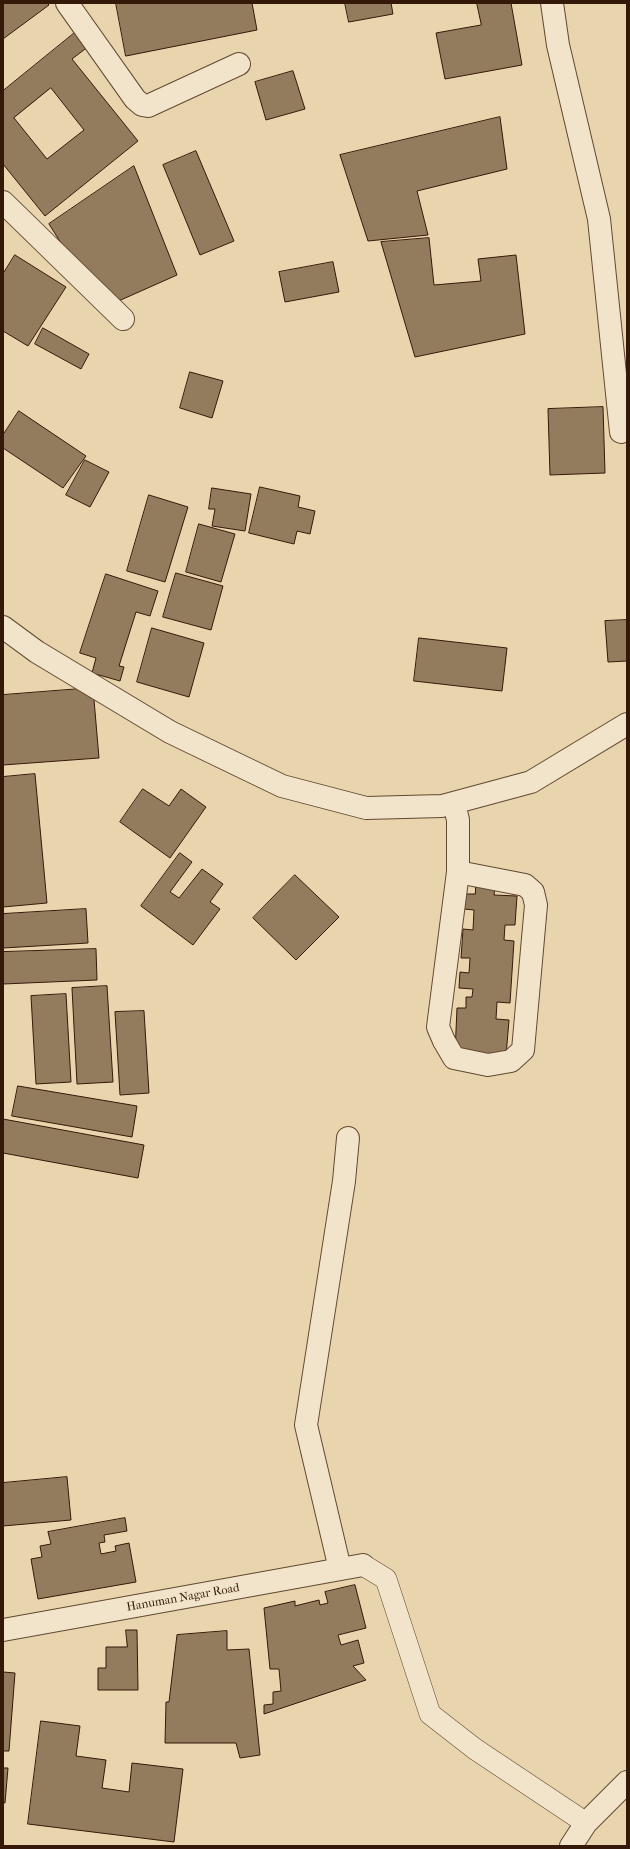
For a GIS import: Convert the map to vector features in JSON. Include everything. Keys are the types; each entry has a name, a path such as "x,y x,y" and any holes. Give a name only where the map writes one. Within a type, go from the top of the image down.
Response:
{"street":[{"path":"67,3 135,99 142,105 148,106 239,64"},
{"path":"552,3 558,45 599,219 621,432"},
{"path":"3,202 123,319"},
{"path":"3,627 37,652 170,732 282,786 366,808 442,806 531,782 627,724"},
{"path":"454,802 458,820 458,872 438,1028 454,1058 488,1065 511,1061 523,1050 536,905 533,892 525,885 458,872"},
{"path":"340,1569 306,1425 344,1181 348,1138"},
{"path":"363,1565 386,1579 430,1714 475,1749 586,1823"},
{"name":"Hanuman Nagar Road","path":"3,1630 363,1565"},
{"path":"571,1846 586,1823 627,1782"}],"building":[{"path":"3,3 47,3 49,5 3,39"},
{"path":"116,3 252,3 257,30 126,56"},
{"path":"345,3 391,3 393,14 349,22"},
{"path":"477,3 511,3 522,65 445,79 436,33 481,25"},
{"path":"77,31 89,46 72,59 138,141 45,216 3,164 3,91","holes":["51,88 84,130 47,159 14,118"]},
{"path":"293,71 305,109 266,120 255,82"},
{"path":"500,117 507,169 417,191 428,235 368,241 340,155"},
{"path":"196,151 234,241 200,255 163,165"},
{"path":"134,166 177,275 114,303 61,243 49,224"},
{"path":"429,238 434,285 481,281 478,259 516,255 525,334 415,357 381,242"},
{"path":"15,255 66,287 28,346 3,331 3,274"},
{"path":"333,262 339,292 285,302 279,272"},
{"path":"43,328 89,354 81,369 35,344"},
{"path":"190,372 223,381 212,418 180,408"},
{"path":"603,407 605,473 550,475 548,409"},
{"path":"19,411 86,456 63,488 3,448 3,435"},
{"path":"85,460 109,472 90,507 66,495"},
{"path":"260,487 300,496 298,507 315,511 310,534 297,531 294,544 249,533"},
{"path":"212,488 251,494 245,531 212,526 215,509 209,509"},
{"path":"149,495 188,507 165,582 127,571"},
{"path":"199,524 235,534 221,582 186,572"},
{"path":"176,573 223,586 211,630 163,617"},
{"path":"106,574 158,591 150,616 136,612 119,666 124,667 120,681 92,673 96,658 80,653"},
{"path":"627,620 627,661 608,662 605,621"},
{"path":"152,628 204,643 189,697 137,682"},
{"path":"419,638 507,648 502,691 414,681"},
{"path":"93,688 99,758 3,765 3,695"},
{"path":"35,774 47,903 3,907 3,777"},
{"path":"143,789 169,806 181,789 206,807 170,858 120,822"},
{"path":"180,853 192,862 170,892 179,898 202,869 223,884 210,902 220,909 193,945 141,906"},
{"path":"295,875 339,917 296,960 253,918"},
{"path":"476,886 495,887 494,895 517,896 515,925 505,925 504,940 514,941 510,1003 497,1002 496,1019 509,1020 506,1056 455,1053 457,1008 466,1008 466,997 472,997 473,989 459,988 460,972 469,973 470,958 461,958 463,929 473,930 474,910 464,909 465,894 475,894"},
{"path":"86,909 88,943 3,948 3,914"},
{"path":"96,949 97,980 3,984 3,952"},
{"path":"107,986 113,1082 77,1084 72,988"},
{"path":"66,994 71,1082 36,1084 31,996"},
{"path":"144,1011 149,1093 120,1095 115,1012"},
{"path":"18,1086 137,1106 132,1137 12,1116"},
{"path":"3,1119 144,1145 138,1178 3,1153"},
{"path":"67,1477 71,1520 3,1526 3,1483"},
{"path":"125,1518 127,1531 104,1535 105,1542 99,1543 101,1554 116,1551 115,1546 129,1543 136,1582 38,1599 31,1559 42,1557 40,1546 51,1544 48,1532"},
{"path":"355,1585 366,1628 338,1635 341,1645 358,1640 364,1663 353,1666 366,1680 264,1714 264,1705 273,1704 273,1692 281,1691 279,1669 270,1669 264,1608 295,1601 295,1606 319,1600 320,1605 328,1603 325,1592"},
{"path":"126,1630 137,1630 138,1690 98,1690 98,1668 106,1668 106,1647 127,1647"},
{"path":"227,1631 227,1650 249,1649 260,1755 240,1758 236,1743 165,1743 166,1702 169,1702 177,1635"},
{"path":"3,1672 15,1673 9,1751 3,1751"},
{"path":"41,1721 80,1726 76,1756 106,1760 102,1788 129,1792 132,1763 183,1769 174,1842 28,1824"},
{"path":"3,1768 8,1768 5,1803 3,1803"}]}
